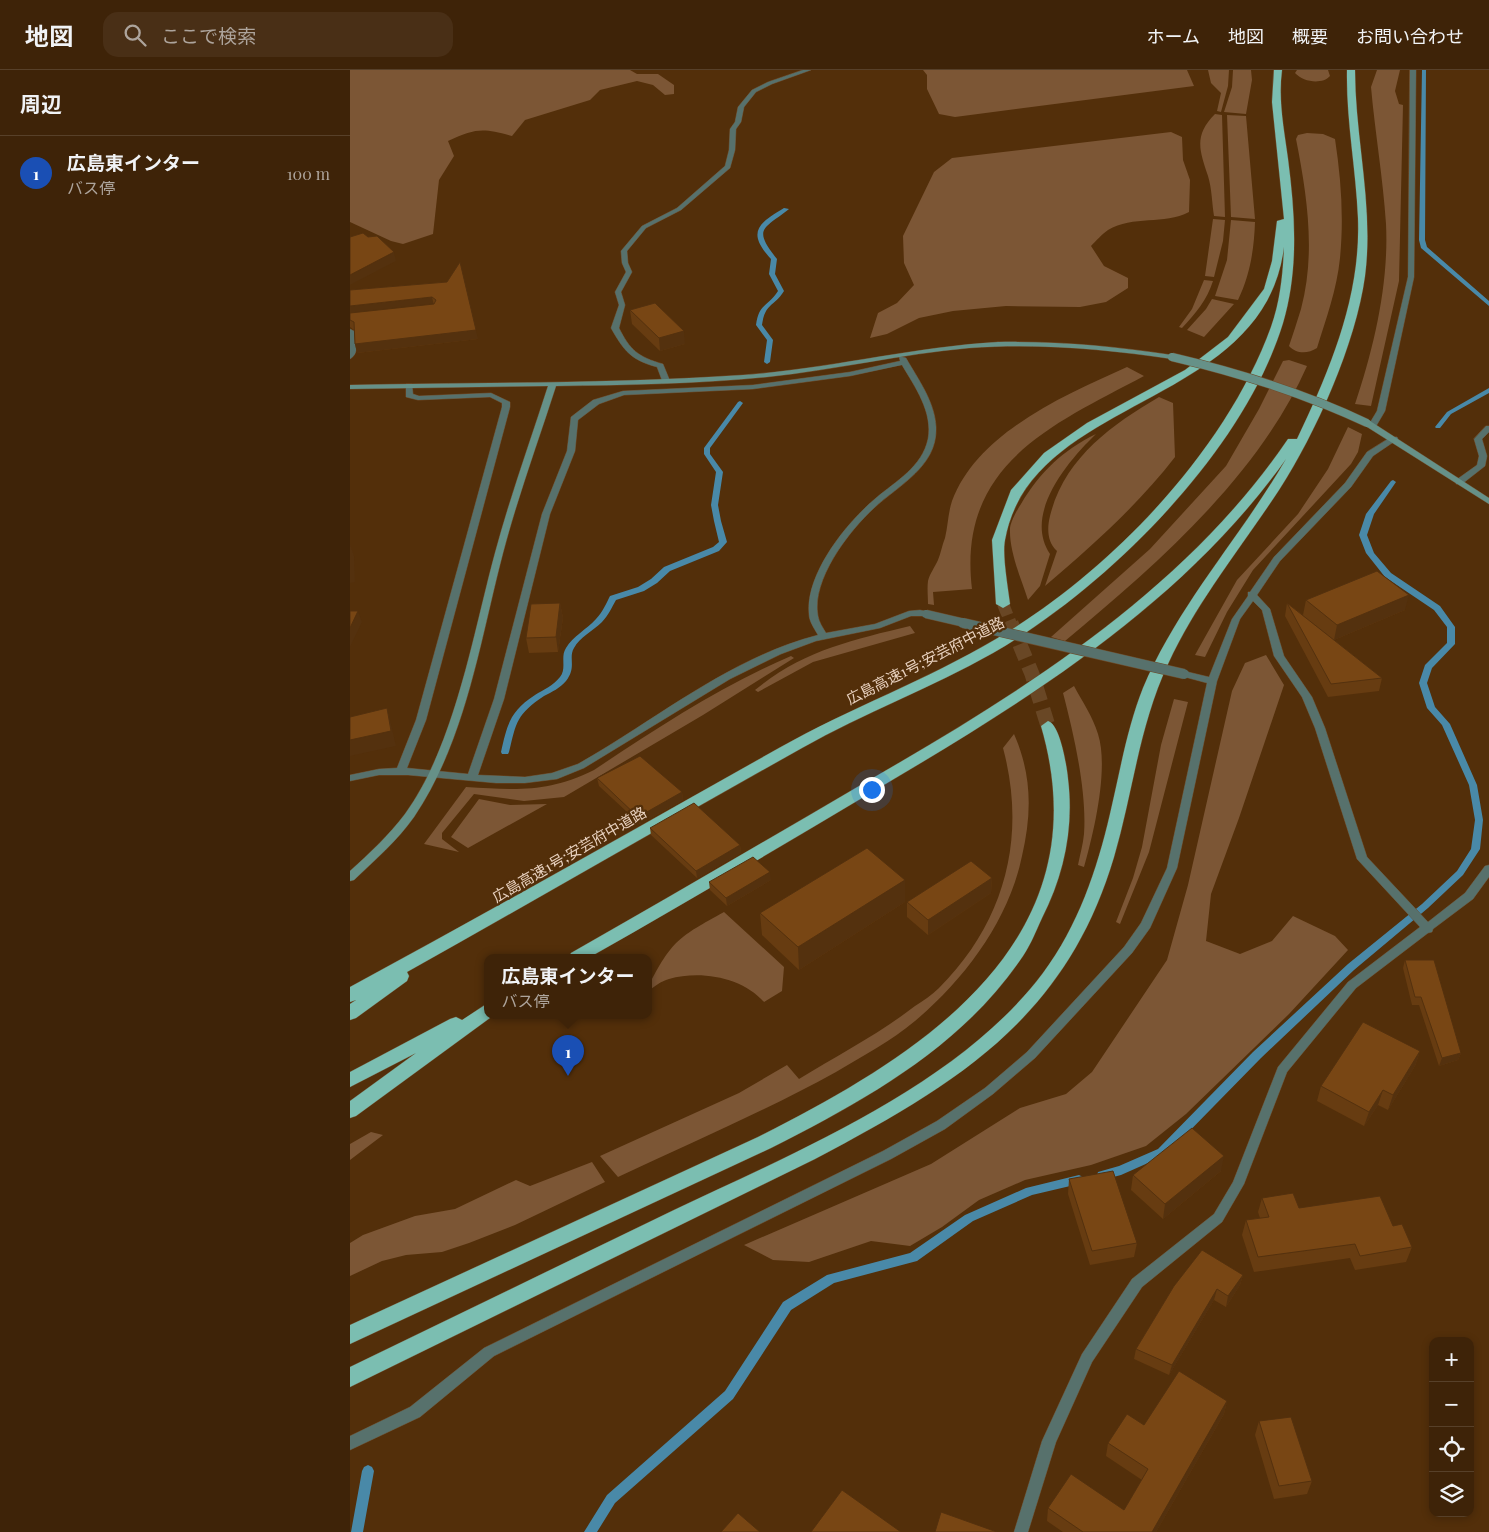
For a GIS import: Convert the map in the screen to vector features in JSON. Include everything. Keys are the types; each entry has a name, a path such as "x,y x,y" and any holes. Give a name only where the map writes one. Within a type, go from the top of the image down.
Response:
{"highway":[{"name":"広島高速1号;安芸府中道路","path":"451,940 840,721 955,666 1004,640 1051,608 1092,575 1168,501 1203,458 1249,390 1266,356 1283,303 1291,247 1276,97 1278,70"},
{"path":"350,1377 809,1154 871,1121 925,1088 969,1056 1010,1020 1044,983 1072,943 1093,898 1120,809 1141,712 1171,644 1212,575 1289,464 1311,421 1336,361 1355,302 1363,248 1363,219 1352,111 1351,70"},
{"path":"1003,604 996,564 1001,522 1011,502 1033,471 1056,448 1080,432 1211,357 1244,328 1266,297 1281,240 1282,146"},
{"path":"582,954 963,733 1028,692 1096,643 1142,606 1226,526 1288,447 1336,361"},
{"path":"350,1335 728,1159 829,1108 888,1074 936,1040 971,1010 1006,970 1041,908 1054,873 1061,839 1063,810 1061,780 1048,726"},
{"path":"350,995 451,940"},
{"path":"350,1013 451,940"},
{"path":"350,1080 484,1011"},
{"path":"350,1111 484,1012"}],"street":[{"path":"666,381 660,366 638,360 623,344 615,328 622,306 618,292 629,272 624,263 624,251 644,227 679,209 728,167 732,150 732,129 738,122 741,107 746,98 754,91 770,83 808,70"},
{"path":"1370,425 1381,411 1411,277 1413,70"},
{"path":"350,331 354,346 350,358"},
{"path":"350,387 666,381 754,376 818,368 900,354 972,346 1036,344 1100,347 1172,357 1248,375 1280,385 1341,410 1370,425 1489,502"},
{"path":"823,636 813,616 814,594 828,564 853,524 870,506 904,482 924,458 932,438 932,416 900,354"},
{"path":"472,777 499,699 544,522 571,451 574,419 596,402 623,393 753,387 850,374 904,362"},
{"path":"350,877 391,839 416,806 434,773 452,727 499,550 552,383"},
{"path":"401,771 421,720 506,407 506,402 491,395 418,398 409,395 409,386"},
{"path":"1459,482 1481,466 1483,456 1478,439 1489,428"},
{"path":"350,1444 415,1412 489,1352 887,1155 941,1125 989,1091 1031,1054 1128,950 1146,925 1159,898 1172,868 1212,681 1236,619 1251,594 1277,559 1348,485 1370,454 1394,439"},
{"path":"1251,594 1266,609 1279,656 1307,697 1320,728 1362,859 1428,929"},
{"path":"350,778 376,772 401,771 510,780 547,779 581,766 712,686 776,653 823,636 884,624 915,611 1212,681"},
{"path":"1021,1532 1049,1441 1087,1358 1137,1283 1218,1218 1238,1184 1282,1070 1352,985 1469,896 1489,868"}],"shaded area":[{"path":"350,70 630,70 637,74 658,74 674,85 674,94 665,95 653,85 637,81 600,90 590,100 525,120 512,136 480,131 448,141 454,156 439,180 433,234 403,244 391,241 350,222"},
{"path":"923,70 1187,70 1194,86 955,117 939,114 927,89 927,75"},
{"path":"1208,70 1229,70 1228,86 1221,112 1217,111 1221,93 1211,83"},
{"path":"1233,70 1251,70 1252,80 1246,114 1224,112 1232,87"},
{"path":"1297,70 1328,70 1330,76 1322,81 1312,81 1298,76 1295,73"},
{"path":"1377,70 1400,70 1395,91 1399,104 1403,105 1399,281 1371,406 1355,404 1374,338 1383,292 1385,269 1386,224 1371,87"},
{"path":"1215,114 1222,115 1225,217 1214,216 1211,191 1200,144 1204,129"},
{"path":"1227,115 1246,116 1255,219 1231,217"},
{"path":"1171,132 1182,137 1183,160 1190,180 1189,212 1169,218 1118,225 1108,230 1091,246 1104,266 1128,278 1128,288 1106,302 1080,307 1006,306 953,311 919,318 887,334 870,338 878,313 897,303 914,285 904,263 903,236 934,172 952,158"},
{"path":"1307,133 1323,134 1335,139 1340,183 1342,228 1336,281 1317,348 1302,352 1295,351 1289,346 1301,309 1308,267 1309,245 1304,181 1296,139 1298,135"},
{"path":"1213,219 1225,220 1223,241 1214,277 1205,276"},
{"path":"1231,220 1255,222 1251,262 1238,300 1215,296 1227,260"},
{"path":"1204,280 1213,281 1208,294 1192,317 1182,328 1179,327 1192,309"},
{"path":"1212,299 1234,304 1204,337 1187,330 1206,309"},
{"path":"1289,360 1307,366 1286,407 1261,445 1233,482 1169,550 1100,612 1065,641 1051,637 1150,549 1226,466 1259,409 1283,361"},
{"path":"1127,367 1144,376 1076,412 1045,432 1018,454 996,480 980,510 971,546 972,589 933,592 934,605 928,604 928,581 938,560 945,538 952,501 964,477 982,455 1002,436 1026,419 1077,390"},
{"path":"1159,397 1173,403 1175,457 1113,525 1045,586 1057,551 1051,543 1048,530 1049,521 1057,496 1066,477 1078,461 1107,432"},
{"path":"1348,427 1362,434 1358,452 1351,464 1253,570 1227,612 1205,657 1195,655 1237,580 1298,514 1328,469"},
{"path":"1096,434 1062,473 1052,489 1045,506 1042,522 1043,538 1050,554 1040,586 1028,600 1011,546 1010,528 1013,519 1028,492 1044,472 1073,447"},
{"path":"910,626 915,633 813,662 758,692 755,690 809,656 868,636"},
{"path":"1266,655 1284,685 1211,894 1206,941 1240,954 1272,941 1293,916 1335,936 1348,950 1289,1014 1186,1114 1146,1146 1091,1165 1025,1180 979,1200 942,1227 910,1246 871,1241 809,1262 773,1260 744,1245 931,1164 1020,1108 1066,1094 1092,1072 1167,960 1188,885 1232,691 1245,663"},
{"path":"791,656 794,658 703,715 564,797 524,801 474,794 442,833 442,839 459,852 424,844 466,787 531,788 561,783 577,777 594,770 666,723 715,694"},
{"path":"1074,686 1098,734 1102,764 1099,800 1084,867 1078,865 1084,834 1082,782 1063,693"},
{"path":"1174,699 1188,702 1149,852 1120,924 1116,922 1133,878 1142,847 1161,745"},
{"path":"1014,734 1024,764 1029,794 1028,825 1016,880 996,925 982,947 951,986 906,1028 836,1072 755,1113 618,1177 600,1156 739,1093 787,1065 799,1079 887,1026 939,988 962,962 980,935 995,907 1005,877 1011,846 1012,814 1010,781 1003,748"},
{"path":"479,799 510,805 547,804 468,848 451,837"},
{"path":"724,912 784,967 782,991 764,1002 755,993 732,981 694,975 666,980 652,988 652,979 671,949 678,941"},
{"path":"371,1132 383,1135 350,1160 350,1144"},
{"path":"592,1162 605,1182 515,1225 442,1252 406,1255 382,1261 350,1276 350,1243 363,1235 415,1216 455,1209 516,1180 530,1186"}],"building":[{"path":"363,233 368,237 377,236 394,252 350,275 350,237"},
{"path":"460,262 476,330 355,344 354,322 350,320 350,313 434,304 436,300 432,297 350,306 350,290 447,282"},
{"path":"655,303 684,331 659,338 630,310"},
{"path":"1377,571 1409,595 1337,625 1306,600"},
{"path":"560,603 556,637 526,638 531,604"},
{"path":"1287,603 1382,678 1331,684"},
{"path":"350,611 358,611 350,628"},
{"path":"387,708 391,731 350,740 350,717"},
{"path":"640,756 682,792 638,817 597,778"},
{"path":"694,803 740,845 696,871 650,828"},
{"path":"867,848 905,880 798,947 760,913"},
{"path":"753,857 770,872 726,898 709,882"},
{"path":"971,861 992,878 928,920 907,902"},
{"path":"1405,960 1434,960 1461,1053 1442,1058 1421,997 1415,997"},
{"path":"1363,1022 1420,1051 1393,1095 1383,1090 1369,1112 1321,1086"},
{"path":"1192,1128 1224,1156 1165,1204 1133,1175"},
{"path":"1113,1171 1137,1243 1092,1251 1069,1179"},
{"path":"1293,1193 1299,1208 1380,1196 1393,1226 1402,1224 1412,1247 1360,1256 1355,1244 1258,1257 1246,1220 1269,1217 1262,1198"},
{"path":"1202,1250 1243,1275 1228,1296 1217,1289 1172,1365 1136,1349 1174,1286"},
{"path":"1179,1371 1227,1401 1152,1532 1083,1532 1048,1508 1071,1474 1124,1510 1148,1469 1108,1443 1127,1414 1144,1425"},
{"path":"1291,1417 1312,1481 1279,1486 1259,1421"},
{"path":"842,1490 901,1532 811,1532"},
{"path":"941,1512 997,1532 935,1532"},
{"path":"738,1513 760,1532 721,1532"}],"waterway":[{"path":"1424,70 1422,240 1424,248 1489,304"},
{"path":"767,362 770,340 759,325 760,317 764,307 774,300 781,291 772,274 774,259 762,243 760,230 769,220 786,209"},
{"path":"1438,427 1449,413 1489,390"},
{"path":"505,752 511,725 520,711 528,703 557,685 563,679 568,671 568,651 574,642 600,620 613,598 641,589 654,581 667,569 716,549 723,542 715,510 716,491 720,476 718,468 707,454 707,448 740,403"},
{"path":"1102,1175 1121,1170 1162,1152 1257,1055 1351,967 1425,906 1460,873 1475,849 1479,820 1473,785 1446,724 1431,708 1423,683 1428,667 1451,644 1451,627 1437,608 1388,575 1370,553 1363,535 1370,514 1393,482"},
{"path":"590,1532 611,1499 729,1395 787,1306 831,1279 913,1257 969,1218 1030,1191 1079,1180"},
{"path":"357,1532 368,1471"}],"tunnel":[{"path":"1003,604 1011,624"},
{"path":"1011,623 1032,674 1048,726"}],"place":[{"name":"広島東インター","path":"568,1076"}]}
